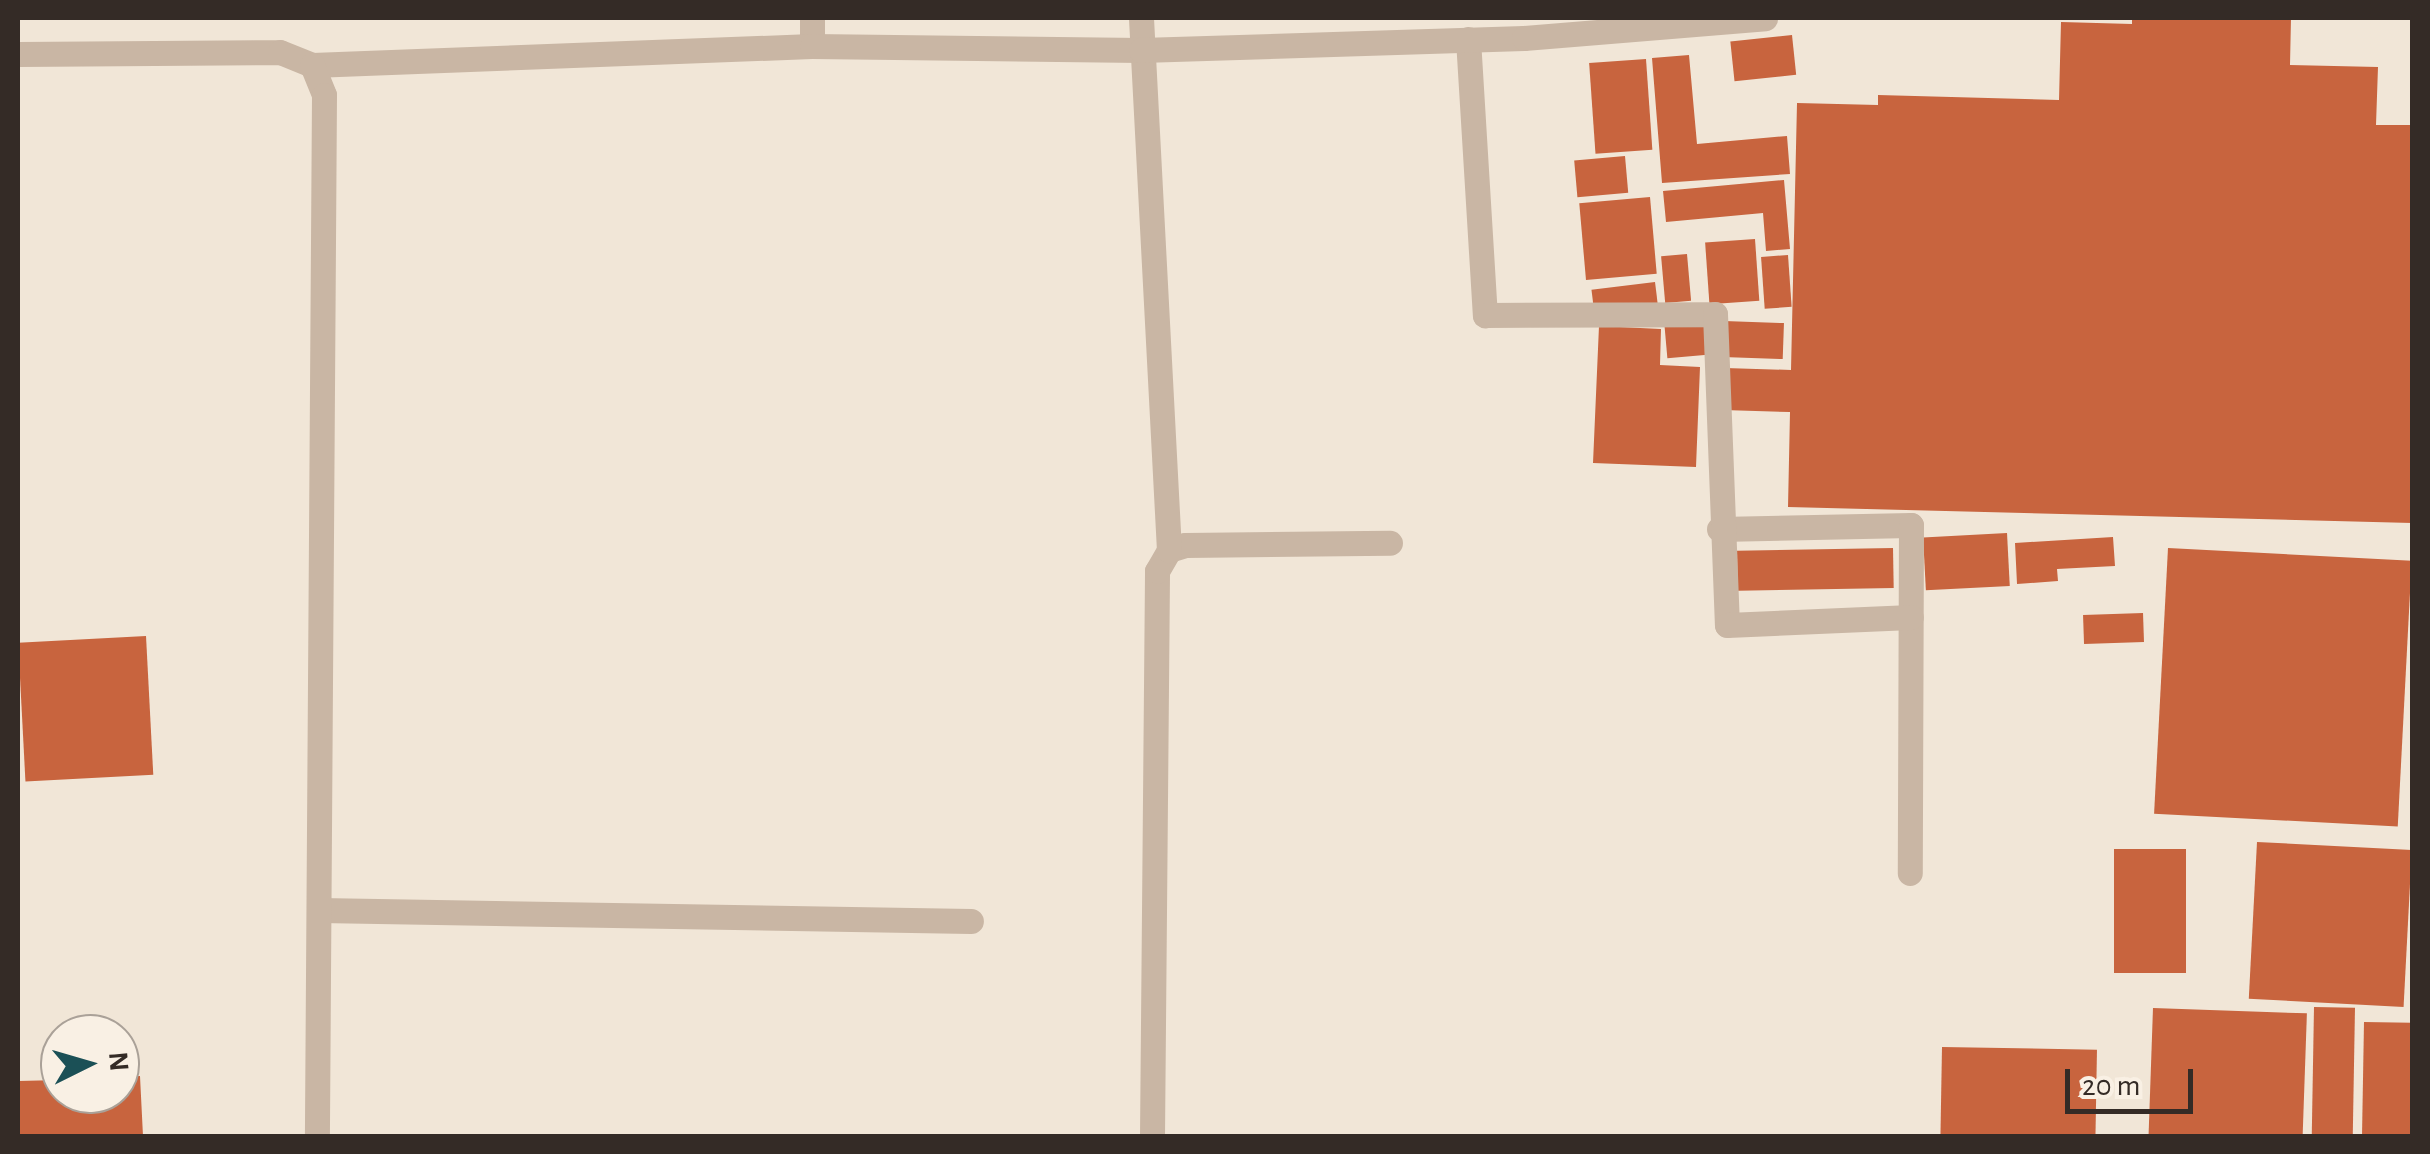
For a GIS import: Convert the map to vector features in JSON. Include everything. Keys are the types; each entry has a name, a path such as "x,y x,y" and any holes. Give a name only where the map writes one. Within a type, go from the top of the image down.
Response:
{"street":[{"path":"812,18 812,46"},
{"path":"1141,18 1169,550 1157,572 1152,1136"},
{"path":"1524,38 1594,18"},
{"path":"18,54 280,52 312,65 812,46 1140,50 1481,32 1524,38 1766,18"},
{"path":"1481,32 1485,315 1715,314 1719,529 1726,624 1911,617"},
{"path":"312,65 324,95 317,1136"},
{"path":"1719,529 1911,524 1910,873"},
{"path":"1169,550 1390,543"},
{"path":"320,910 971,922"}],"building":[{"path":"2132,18 2291,18 2290,65 2378,67 2376,125 2412,125 2412,523 1788,507 1790,412 1723,410 1725,368 1791,370 1797,103 1878,105 1878,95 2059,100 2061,22 2132,24"},
{"path":"1792,35 1796,75 1735,81 1730,41"},
{"path":"1689,55 1697,144 1787,136 1790,174 1662,183 1652,58"},
{"path":"1646,59 1652,150 1595,154 1589,63"},
{"path":"1625,156 1628,193 1577,197 1574,160"},
{"path":"1784,180 1790,249 1766,251 1763,213 1666,222 1663,191"},
{"path":"1650,197 1657,274 1586,280 1579,203"},
{"path":"1755,239 1759,301 1709,304 1705,242"},
{"path":"1687,254 1691,301 1665,303 1661,256"},
{"path":"1788,255 1792,307 1765,309 1761,257"},
{"path":"1655,282 1658,305 1594,313 1591,290"},
{"path":"1704,318 1707,355 1667,358 1664,321"},
{"path":"1724,321 1784,323 1783,359 1723,357"},
{"path":"1599,326 1661,329 1660,365 1700,367 1696,467 1593,463"},
{"path":"2007,533 2010,586 1926,590 1923,537"},
{"path":"2113,537 2115,566 2057,569 2058,581 2017,584 2015,543"},
{"path":"1893,548 1894,588 1738,591 1737,551"},
{"path":"2168,548 2412,561 2398,826 2154,814"},
{"path":"2143,613 2144,642 2084,644 2083,615"},
{"path":"146,636 153,775 25,782 18,643"},
{"path":"2257,842 2412,850 2404,1007 2249,999"},
{"path":"2114,849 2186,849 2186,973 2114,973"},
{"path":"2314,1007 2355,1008 2353,1136 2312,1136"},
{"path":"2153,1008 2307,1013 2303,1136 2149,1136"},
{"path":"2364,1022 2412,1023 2410,1136 2362,1136"},
{"path":"1942,1047 2097,1050 2095,1136 1940,1136"},
{"path":"140,1076 143,1136 18,1136 18,1081 40,1080 40,1114 140,1114"}]}
